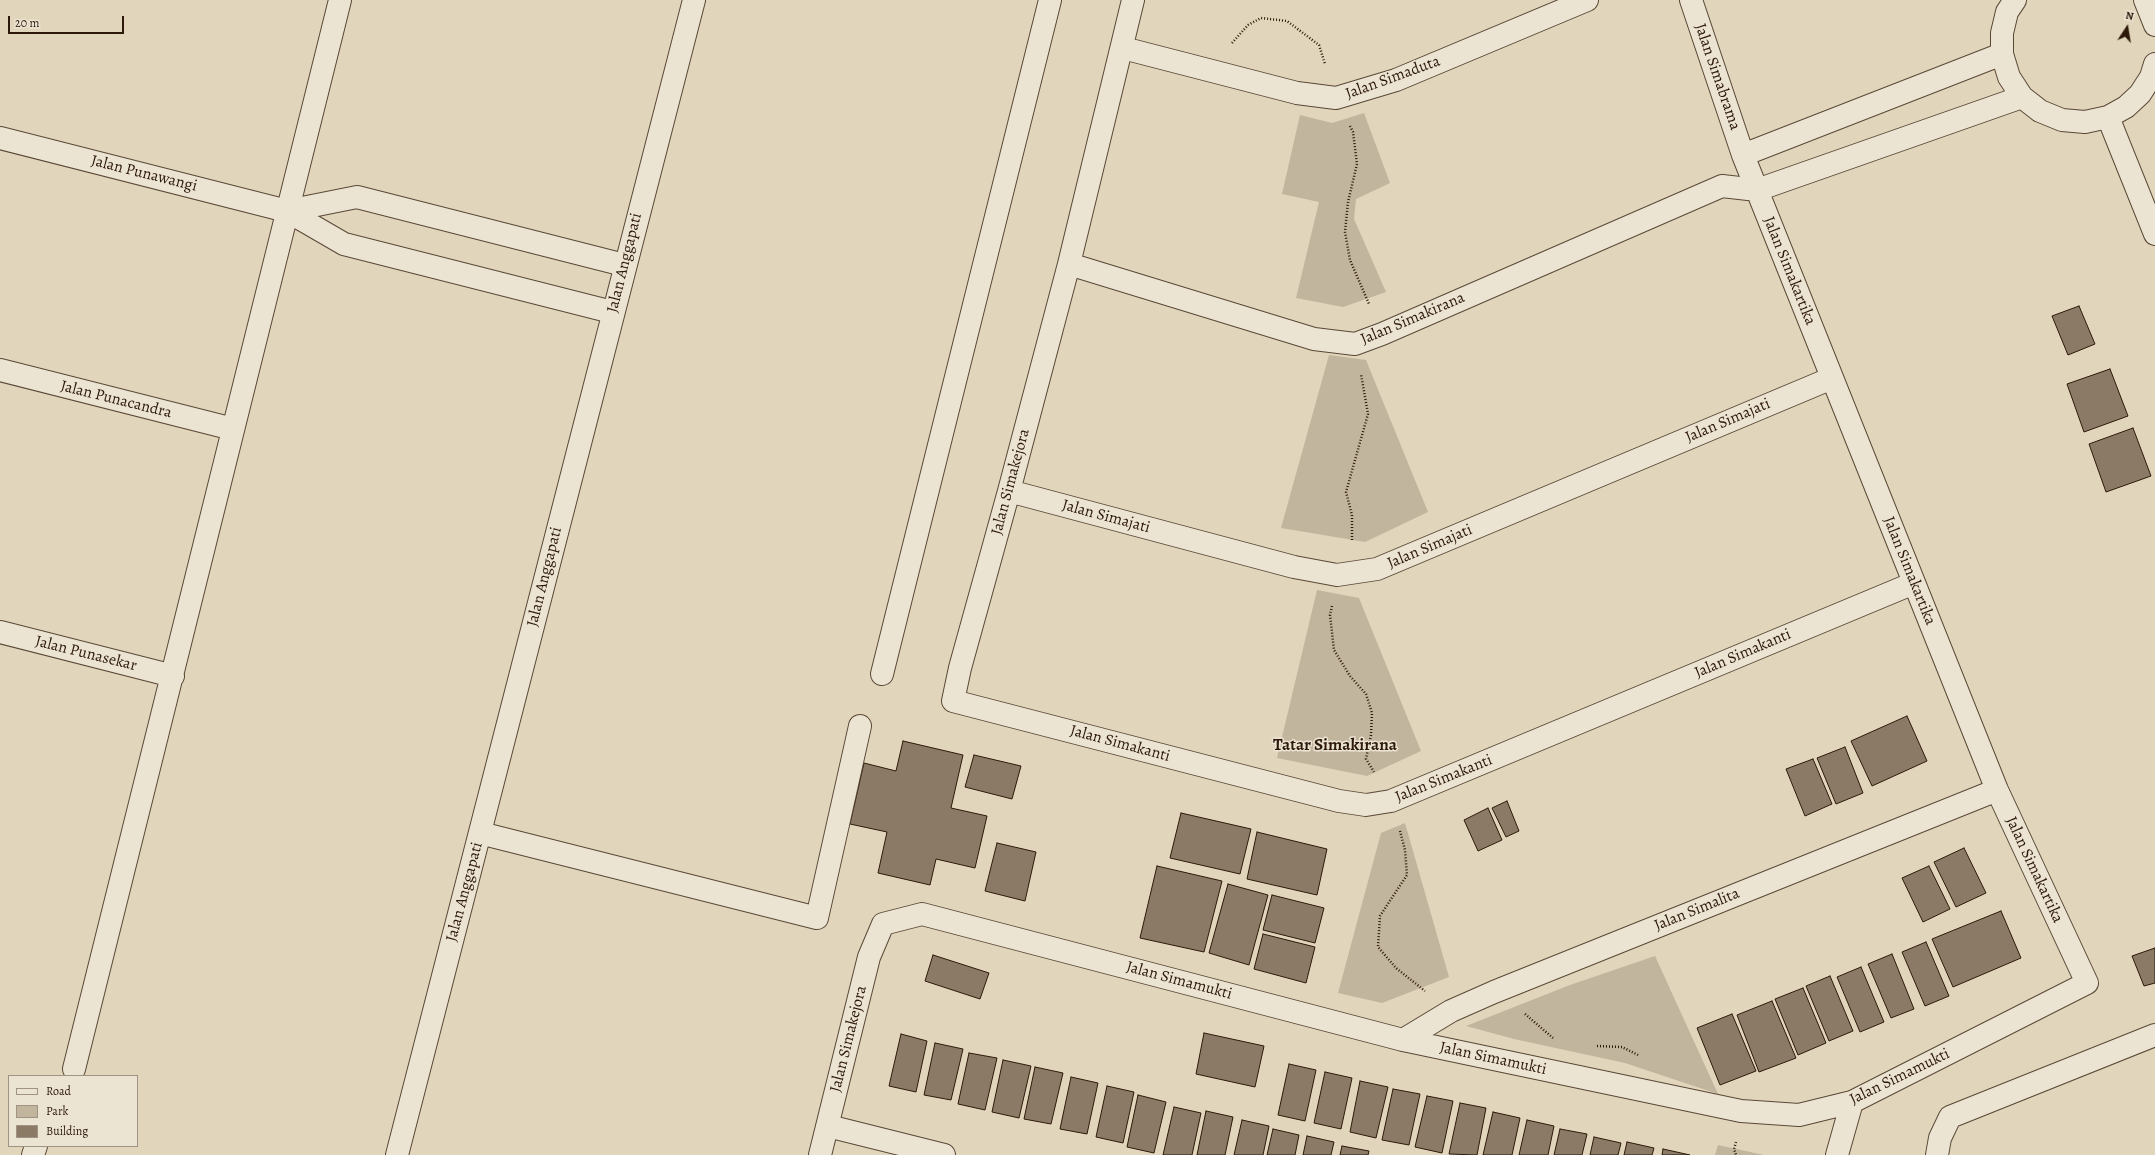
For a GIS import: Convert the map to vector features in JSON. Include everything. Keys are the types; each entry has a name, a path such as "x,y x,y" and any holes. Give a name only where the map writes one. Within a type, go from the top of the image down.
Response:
{"street":[{"path":"74,1069 340,0"},
{"name":"Jalan Anggapati","path":"397,1155 624,265 694,0"},
{"path":"882,674 1050,0"},
{"name":"Jalan Simakejora","path":"953,700 960,668 1009,491 1069,264 1123,48 1133,0"},
{"name":"Jalan Simaduta","path":"1123,48 1297,92 1336,98 1396,80 1587,0"},
{"name":"Jalan Simabrama","path":"1691,0 1743,155"},
{"path":"2015,0 2007,12 2002,33 2002,54 2008,77 2022,97 2040,111 2062,120 2085,122 2108,117 2126,107 2140,94 2151,77 2155,64"},
{"path":"2145,0 2155,25"},
{"path":"2002,54 1743,155 1722,186 1757,190 2022,97"},
{"path":"2108,117 2155,234"},
{"name":"Jalan Punawangi","path":"0,138 287,211"},
{"name":"Jalan Simakartika","path":"1743,155 1997,790 2087,983"},
{"name":"Jalan Simakirana","path":"1069,264 1314,339 1355,344 1382,334 1722,186"},
{"path":"287,211 357,197 624,265"},
{"path":"287,211 344,244 612,312"},
{"name":"Jalan Punacandra","path":"0,370 233,429"},
{"name":"Jalan Simajati","path":"1009,491 1294,567 1338,575 1377,569 1832,378"},
{"name":"Jalan Simakanti","path":"953,700 1339,802 1366,805 1391,801 1914,584"},
{"name":"Jalan Punasekar","path":"0,632 173,676"},
{"path":"480,833 817,918 860,726"},
{"name":"Jalan Simalita","path":"1403,1040 1451,1011 1494,992 1997,790"},
{"name":"Jalan Simamukti","path":"883,924 922,914 1403,1040 1741,1111 1799,1115 1852,1102 2087,983"},
{"name":"Jalan Simakejora","path":"820,1155 869,957 883,924"},
{"path":"1937,1155 1940,1138 1950,1117 2155,1035"},
{"path":"1837,1155 1852,1102"},
{"path":"828,1126 944,1155"}],"path":[{"path":"1208,70 1248,25 1261,18 1287,21 1319,45 1336,98 1353,132 1357,164 1348,202 1345,232 1350,260 1382,334"},
{"path":"1355,344 1368,414 1346,492 1352,515 1352,542 1338,575 1330,615 1334,650 1350,676 1366,694 1372,713 1371,735 1366,759 1391,801 1405,850 1407,875 1380,916 1378,947 1396,968 1451,1011"},
{"path":"1494,992 1536,1022 1556,1040"},
{"path":"1592,1046 1622,1047 1642,1057"}],"green space":[{"path":"1364,113 1390,183 1356,199 1354,219 1386,292 1343,307 1296,298 1319,202 1282,194 1300,115 1332,123"},
{"path":"1329,355 1366,360 1428,512 1365,542 1281,528"},
{"path":"1317,590 1359,598 1421,751 1367,776 1277,758"},
{"path":"1405,823 1449,977 1382,1003 1338,993 1381,833"},
{"path":"1655,956 1718,1094 1625,1063 1514,1039 1466,1026 1570,985"},
{"path":"1718,1145 1764,1155 1715,1155"}],"building":[{"path":"2079,306 2095,344 2068,355 2052,316"},
{"path":"2110,369 2128,416 2084,432 2067,384"},
{"path":"2133,428 2151,476 2106,492 2089,444"},
{"path":"1907,716 1927,761 1872,786 1851,741"},
{"path":"903,741 963,755 951,808 987,816 975,868 936,859 930,885 878,873 887,832 850,824 864,763 896,771"},
{"path":"1845,747 1863,793 1836,804 1817,758"},
{"path":"974,755 1021,766 1012,799 965,787"},
{"path":"1813,759 1832,804 1805,816 1786,769"},
{"path":"1507,801 1519,831 1506,837 1492,808"},
{"path":"1488,808 1502,840 1478,851 1464,820"},
{"path":"1181,813 1251,829 1240,874 1170,858"},
{"path":"1257,832 1327,849 1317,895 1247,879"},
{"path":"997,843 1036,852 1025,901 985,891"},
{"path":"1964,848 1986,893 1956,907 1934,862"},
{"path":"1157,866 1222,881 1204,952 1140,938"},
{"path":"1929,866 1950,909 1923,922 1902,878"},
{"path":"1228,884 1268,895 1249,965 1209,953"},
{"path":"1272,895 1324,908 1315,943 1263,930"},
{"path":"2001,911 2021,958 1953,987 1932,939"},
{"path":"1263,934 1315,947 1306,983 1254,969"},
{"path":"1926,942 1949,996 1925,1006 1902,952"},
{"path":"2155,948 2155,983 2144,986 2132,956"},
{"path":"1892,954 1914,1009 1891,1018 1868,964"},
{"path":"933,955 989,973 980,999 925,981"},
{"path":"1861,967 1884,1022 1860,1032 1837,977"},
{"path":"1830,976 1853,1031 1829,1041 1806,986"},
{"path":"1803,988 1826,1043 1798,1055 1775,999"},
{"path":"1772,1001 1796,1058 1759,1072 1737,1015"},
{"path":"1732,1014 1756,1071 1720,1085 1697,1028"},
{"path":"1204,1033 1264,1046 1255,1087 1196,1074"},
{"path":"901,1034 927,1041 916,1092 889,1086"},
{"path":"935,1043 963,1049 951,1100 924,1095"},
{"path":"969,1053 997,1058 985,1110 958,1104"},
{"path":"1003,1060 1031,1066 1019,1118 992,1112"},
{"path":"1289,1064 1316,1070 1305,1121 1278,1115"},
{"path":"1035,1067 1063,1073 1051,1124 1024,1119"},
{"path":"1325,1072 1352,1078 1341,1129 1314,1123"},
{"path":"1071,1077 1098,1083 1087,1134 1060,1129"},
{"path":"1360,1081 1388,1087 1376,1138 1350,1132"},
{"path":"1107,1086 1134,1092 1123,1143 1096,1137"},
{"path":"1393,1089 1420,1094 1409,1145 1382,1140"},
{"path":"1138,1095 1166,1102 1154,1153 1127,1147"},
{"path":"1427,1096 1453,1101 1442,1153 1415,1147"},
{"path":"1460,1103 1486,1108 1477,1155 1449,1154"},
{"path":"1174,1107 1201,1113 1192,1155 1163,1155"},
{"path":"1206,1111 1233,1117 1225,1155 1197,1155"},
{"path":"1493,1112 1520,1118 1512,1155 1483,1155"},
{"path":"1242,1120 1269,1126 1263,1155 1234,1155"},
{"path":"1527,1120 1554,1126 1548,1155 1519,1155"},
{"path":"1273,1129 1299,1135 1295,1155 1267,1155"},
{"path":"1560,1129 1587,1134 1582,1155 1554,1155"},
{"path":"1307,1136 1334,1142 1331,1155 1303,1155"},
{"path":"1594,1137 1621,1143 1618,1155 1590,1155"},
{"path":"1627,1142 1654,1148 1652,1155 1624,1155"},
{"path":"1342,1146 1369,1151 1368,1155 1340,1155"},
{"path":"1663,1149 1690,1155 1662,1155"}],"district":[{"name":"Tatar Simakirana","path":"1335,746"}]}
